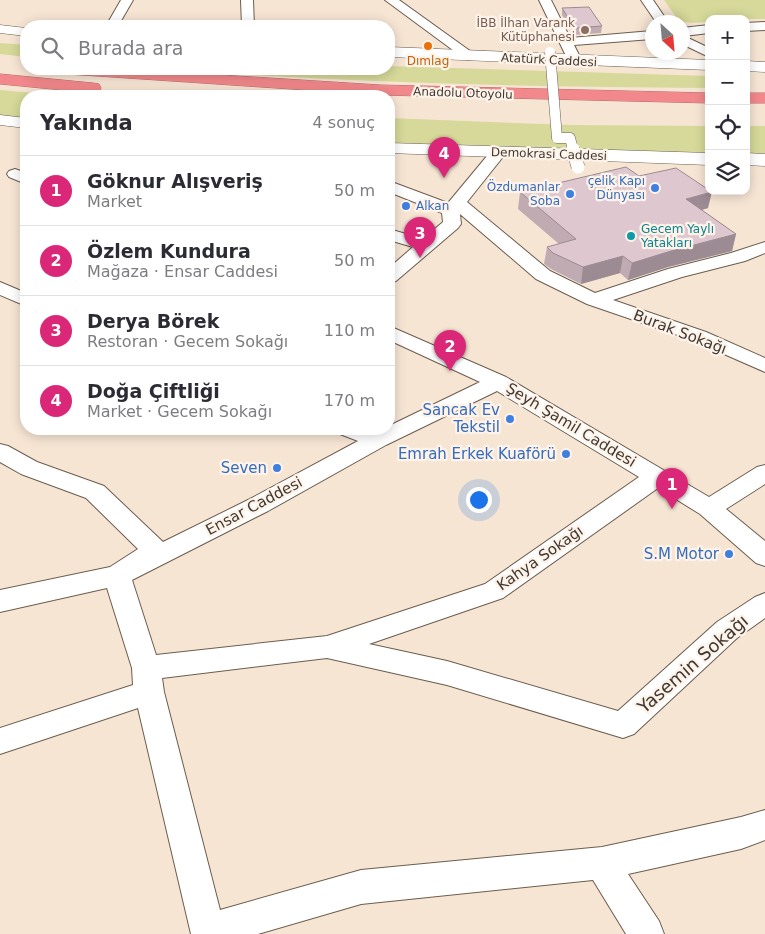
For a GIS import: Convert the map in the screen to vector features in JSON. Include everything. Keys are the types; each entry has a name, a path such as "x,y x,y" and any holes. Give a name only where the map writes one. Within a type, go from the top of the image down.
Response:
{"highway":[{"name":"Anadolu Otoyolu","path":"143,75 380,90"},
{"path":"0,80 108,89"},
{"name":"Anadolu Otoyolu","path":"395,90 705,98"},
{"path":"750,98 765,98"},
{"path":"542,112 570,113"}],"street":[{"path":"115,20 127,0"},
{"path":"247,0 248,20"},
{"path":"391,0 470,56"},
{"path":"545,0 574,61"},
{"path":"647,0 657,15"},
{"path":"750,27 765,26"},
{"path":"0,29 20,32"},
{"path":"690,31 705,29"},
{"path":"0,34 20,33"},
{"path":"566,42 645,36"},
{"path":"690,43 705,50"},
{"name":"Atatürk Caddesi","path":"395,52 705,65"},
{"path":"550,52 558,138 570,138 578,167"},
{"path":"750,66 765,67"},
{"path":"0,120 20,122"},
{"name":"Demokrasi Caddesi","path":"395,148 498,153 705,158"},
{"path":"395,272 452,224 454,206 498,153"},
{"path":"750,159 765,160"},
{"path":"395,188 454,206"},
{"name":"Burak Sokağı","path":"454,206 543,275 594,300 699,336 764,364"},
{"path":"395,236 427,246"},
{"name":"Burak Sokağı","path":"594,300 675,273 738,257 765,247"},
{"path":"0,288 20,297"},
{"name":"Şeyh Şamil Caddesi","path":"395,335 498,382 709,508 765,556"},
{"name":"Ensar Caddesi","path":"395,432 498,382"},
{"path":"364,435 378,440"},
{"name":"Ensar Caddesi","path":"0,601 117,576 259,505 388,435"},
{"path":"0,452 30,468 95,492 156,551 117,576 147,680 209,932 361,887 602,862 741,833 765,825"},
{"path":"709,508 765,474"},
{"name":"Kahya Sokağı","path":"327,647 494,591 657,477"},
{"name":"Yasemin Sokağı","path":"327,647 446,673 623,725 727,630 765,604"},
{"path":"0,741 147,680 327,647"},
{"path":"602,862 646,934"}],"green space":[{"path":"664,0 765,0 765,19 750,19 750,15 705,15 705,22 693,23 690,23 690,15 675,15"},
{"path":"0,43 20,45 20,56 0,54"},
{"path":"395,66 705,76 705,88 438,83 252,75 395,75"},
{"path":"0,90 20,92 20,118 0,116"},
{"path":"395,118 569,125 705,126 705,153 395,143"},
{"path":"750,126 765,126 765,153 750,154"}],"building":[{"path":"589,7 602,26 575,28 562,8"},
{"name":"Gecem Yaylı Yatakları","path":"626,167 639,176 676,168 705,187 705,194 686,199 736,234 632,263 623,256 583,267 553,253 547,247 576,239 520,192"}],"place":[{"name":"İBB İlhan Varank Kütüphanesi","path":"585,30"},
{"name":"Dımlag","path":"428,46"},
{"name":"Doğa Çiftliği","path":"444,178"},
{"name":"çelik Kapı Dünyası","path":"655,188"},
{"name":"Özdumanlar Soba","path":"570,194"},
{"name":"Alkan","path":"406,206"},
{"name":"Gecem Yaylı Yatakları","path":"631,236"},
{"name":"Derya Börek","path":"420,258"},
{"name":"Özlem Kundura","path":"450,371"},
{"name":"Sancak Ev Tekstil","path":"510,419"},
{"name":"Emrah Erkek Kuaförü","path":"566,454"},
{"name":"Seven","path":"277,468"},
{"name":"Göknur Alışveriş","path":"672,509"},
{"name":"S.M Motor","path":"729,554"}]}
